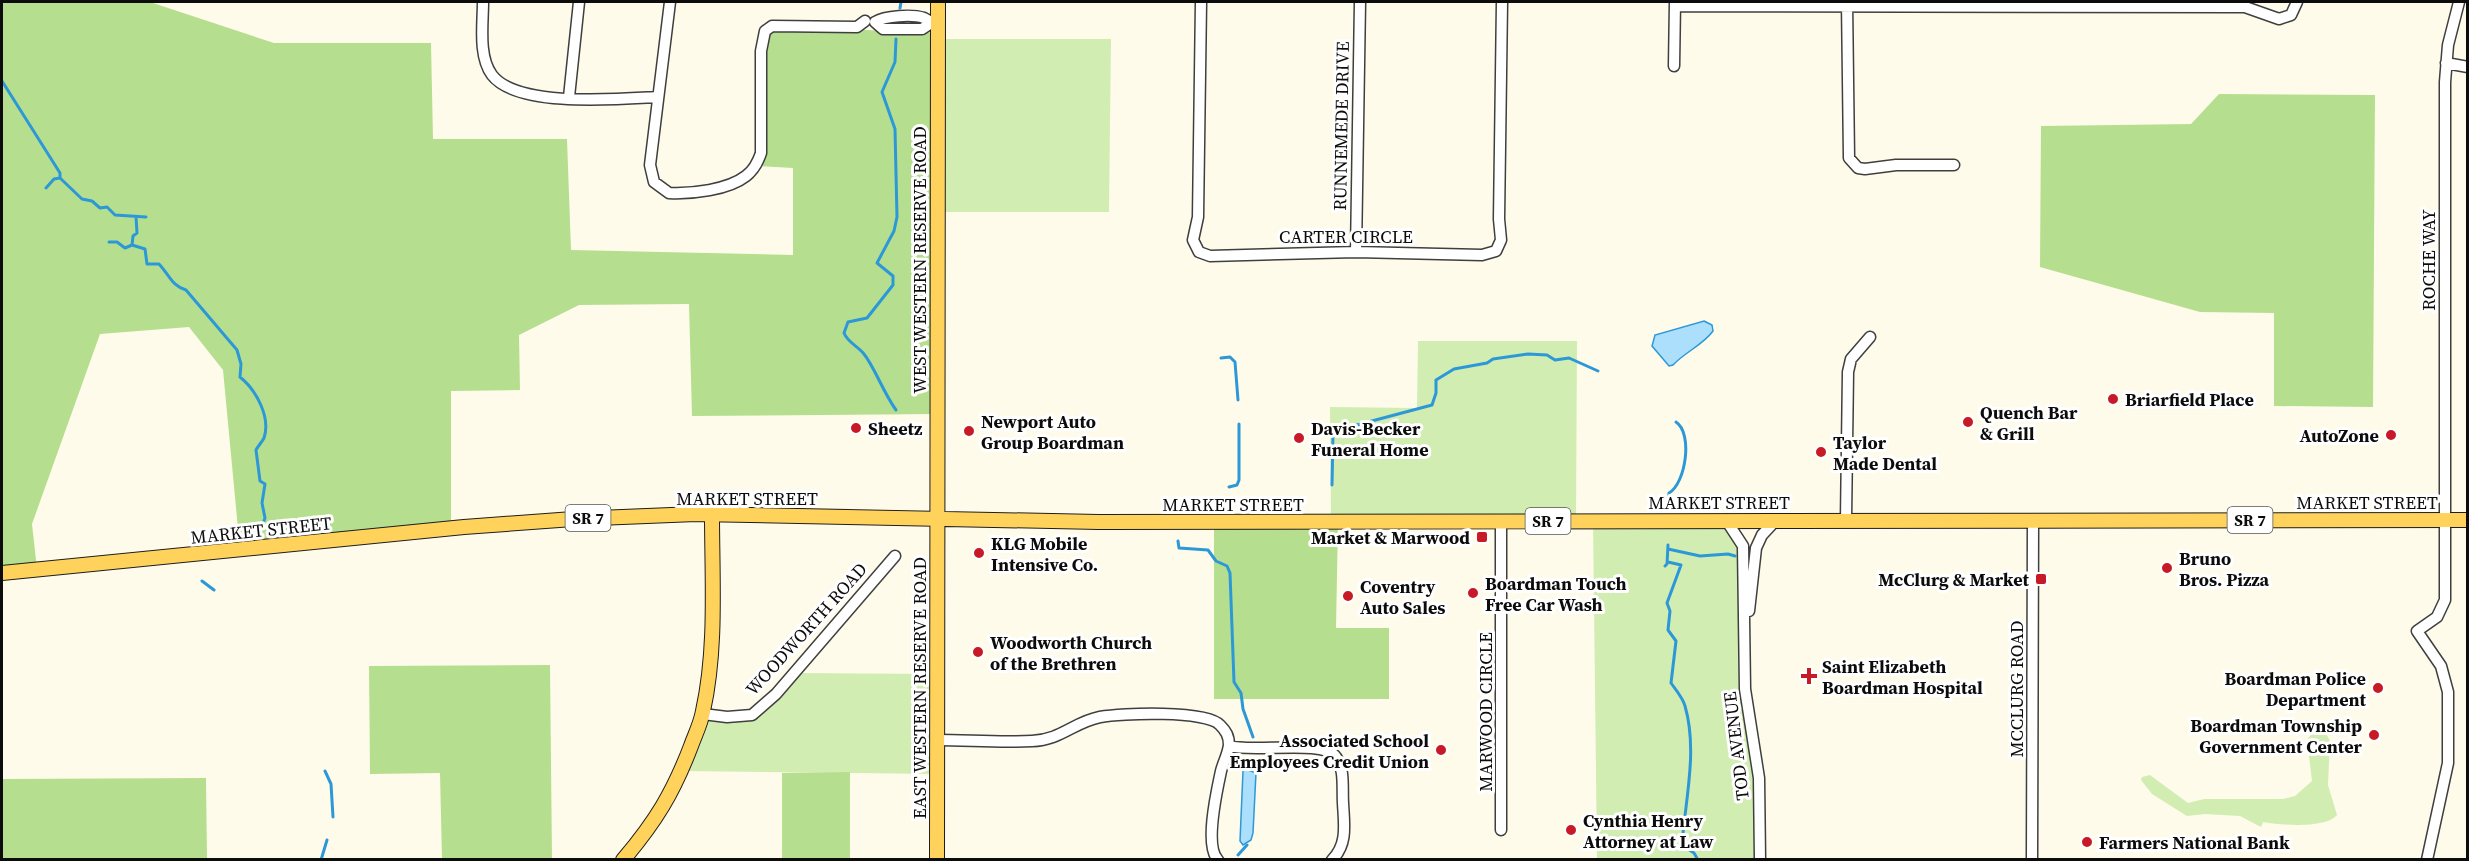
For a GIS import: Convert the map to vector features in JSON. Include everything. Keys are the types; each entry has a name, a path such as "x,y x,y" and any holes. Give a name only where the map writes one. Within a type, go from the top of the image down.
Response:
{"main road":[{"name":"WEST WESTERN RESERVE ROAD","path":"938,2 934,23 938,518"},
{"name":"MARKET STREET","path":"2,573 474,526 573,519 712,514 1099,522 2468,520"},
{"path":"623,860 653,824 669,797 703,714 709,676 711,638 712,514"},
{"name":"EAST WESTERN RESERVE ROAD","path":"937,860 938,518"}],"street":[{"path":"483,2 483,50 491,74 512,90 569,98 658,97"},
{"path":"569,98 579,2"},
{"path":"670,2 650,165 654,183 661,189 678,193 737,181 756,166 761,153 761,51 765,31 772,26 857,27 865,21"},
{"name":"CARTER CIRCLE","path":"1201,2 1198,217 1194,245 1199,252 1210,256 1356,252 1482,255 1498,248 1501,240 1498,219 1502,2"},
{"name":"RUNNEMEDE DRIVE","path":"1356,252 1360,2"},
{"path":"1674,66 1675,4 2154,5 2245,8 2276,19 2284,18 2294,11 2297,2"},
{"name":"ROCHE WAY","path":"2427,860 2447,770 2448,692 2441,666 2417,632 2437,617 2445,600 2446,63 2459,2"},
{"path":"1847,5 1849,158 1858,168 1865,169 1896,165 1954,165"},
{"path":"2446,63 2468,67"},
{"path":"1846,520 1848,372 1851,359 1870,337"},
{"name":"TOD AVENUE","path":"1726,520 1743,546 1745,689 1759,778 1760,860"},
{"name":"TOD AVENUE","path":"1745,629 1752,596 1756,548 1762,535 1776,520"},
{"name":"MCCLURG ROAD","path":"2032,860 2033,520"},
{"name":"MARWOOD CIRCLE","path":"1501,521 1501,830"},
{"name":"WOODWORTH ROAD","path":"703,714 727,717 752,715 776,694 895,556"},
{"path":"937,740 1033,741 1056,738 1081,723 1101,717 1195,716 1217,721 1227,732 1229,746 1221,770 1211,840 1213,855 1218,860"},
{"path":"1229,746 1252,750 1319,747 1331,751 1338,759 1342,774 1344,834 1341,850 1332,860"}],"green space":[{"path":"2,2 150,2 274,43 431,43 433,139 567,139 571,250 793,255 793,168 756,166 761,51 772,26 937,33 938,414 692,416 689,304 579,305 519,335 520,390 451,391 451,529 240,550 223,370 189,327 100,334 32,524 37,569 2,573"},
{"path":"937,39 1111,39 1109,212 937,212"},
{"path":"2219,94 2375,95 2373,407 2274,406 2274,313 2200,312 2040,267 2041,126 2191,124"},
{"path":"1418,341 1577,341 1576,521 1331,522 1330,407 1417,408"},
{"path":"1726,520 1740,548 1757,859 1597,859 1593,521"},
{"path":"1214,522 1338,522 1336,628 1389,628 1389,699 1214,699"},
{"path":"550,665 552,859 442,859 440,773 370,774 369,666"},
{"path":"794,673 937,674 938,774 681,771 703,714 752,715"},
{"path":"2321,732 2327,735 2330,741 2328,785 2337,815 2323,822 2290,825 2263,822 2261,827 2240,816 2205,814 2187,816 2152,794 2141,780 2142,777 2150,775 2188,803 2204,799 2283,799 2295,796 2312,781 2307,740 2312,733"},
{"path":"850,772 850,859 782,859 782,773"},
{"path":"206,778 207,859 2,859 2,779"}],"water":[{"path":"1704,321 1712,325 1713,331 1673,365 1669,366 1652,346 1655,335"},
{"path":"1246,769 1256,773 1253,833 1251,840 1243,845 1240,841 1243,771"}],"waterway":[{"path":"900,8 901,2"},
{"path":"896,39 895,62 882,92 895,129 897,217 894,231 877,263 893,276 893,285 867,318 848,322 844,333 862,351 896,410"},
{"path":"2,81 60,173 60,178"},
{"path":"46,188 54,179 60,178 82,199 92,201 100,208 107,207 115,215 146,217"},
{"path":"132,245 133,236 137,233 136,217"},
{"path":"109,242 117,242 125,248 132,245 145,249 147,264 159,264 174,283 186,290 237,350 241,364 240,377 256,396 264,413 266,430 256,450 260,481 265,484 262,503 265,518 261,529"},
{"path":"1332,485 1333,434 1338,430 1432,405 1436,393 1436,380 1454,369 1487,363 1493,359 1528,354 1547,355 1555,360 1569,358 1598,371"},
{"path":"1221,358 1230,357 1235,362 1238,400"},
{"path":"1668,506 1669,493 1680,479 1685,458 1684,436 1676,422"},
{"path":"1229,487 1237,485 1239,480 1239,424"},
{"path":"1178,541 1179,548 1208,550 1216,561 1227,566 1230,573 1234,682 1241,693 1243,709 1253,737"},
{"path":"1665,566 1668,545"},
{"path":"1668,549 1700,556 1728,554 1735,556"},
{"path":"1668,562 1681,565 1667,603 1670,611 1668,630 1676,641 1671,683 1684,703 1689,723 1691,758 1682,845 1694,853 1698,860"},
{"path":"202,581 214,590"},
{"path":"325,771 331,784 333,817"},
{"path":"321,860 327,840"},
{"path":"1238,855 1247,845"}],"place":[{"name":"Briarfield Place","path":"2113,399"},
{"name":"Quench Bar & Grill","path":"1968,422"},
{"name":"Sheetz","path":"856,428"},
{"name":"Newport Auto Group Boardman","path":"969,431"},
{"name":"AutoZone","path":"2391,435"},
{"name":"Davis-Becker Funeral Home","path":"1299,438"},
{"name":"Taylor Made Dental","path":"1821,452"},
{"name":"Market & Marwood","path":"1482,537"},
{"name":"KLG Mobile Intensive Co.","path":"979,553"},
{"name":"Bruno Bros. Pizza","path":"2167,568"},
{"name":"McClurg & Market","path":"2041,579"},
{"name":"Boardman Touch Free Car Wash","path":"1473,593"},
{"name":"Coventry Auto Sales","path":"1348,596"},
{"name":"Woodworth Church of the Brethren","path":"978,652"},
{"name":"Saint Elizabeth Boardman Hospital","path":"1809,676"},
{"name":"Boardman Police Department","path":"2378,688"},
{"name":"Boardman Township Government Center","path":"2374,735"},
{"name":"Associated School Employees Credit Union","path":"1441,750"},
{"name":"Cynthia Henry Attorney at Law","path":"1571,830"},
{"name":"Farmers National Bank","path":"2087,842"}]}
